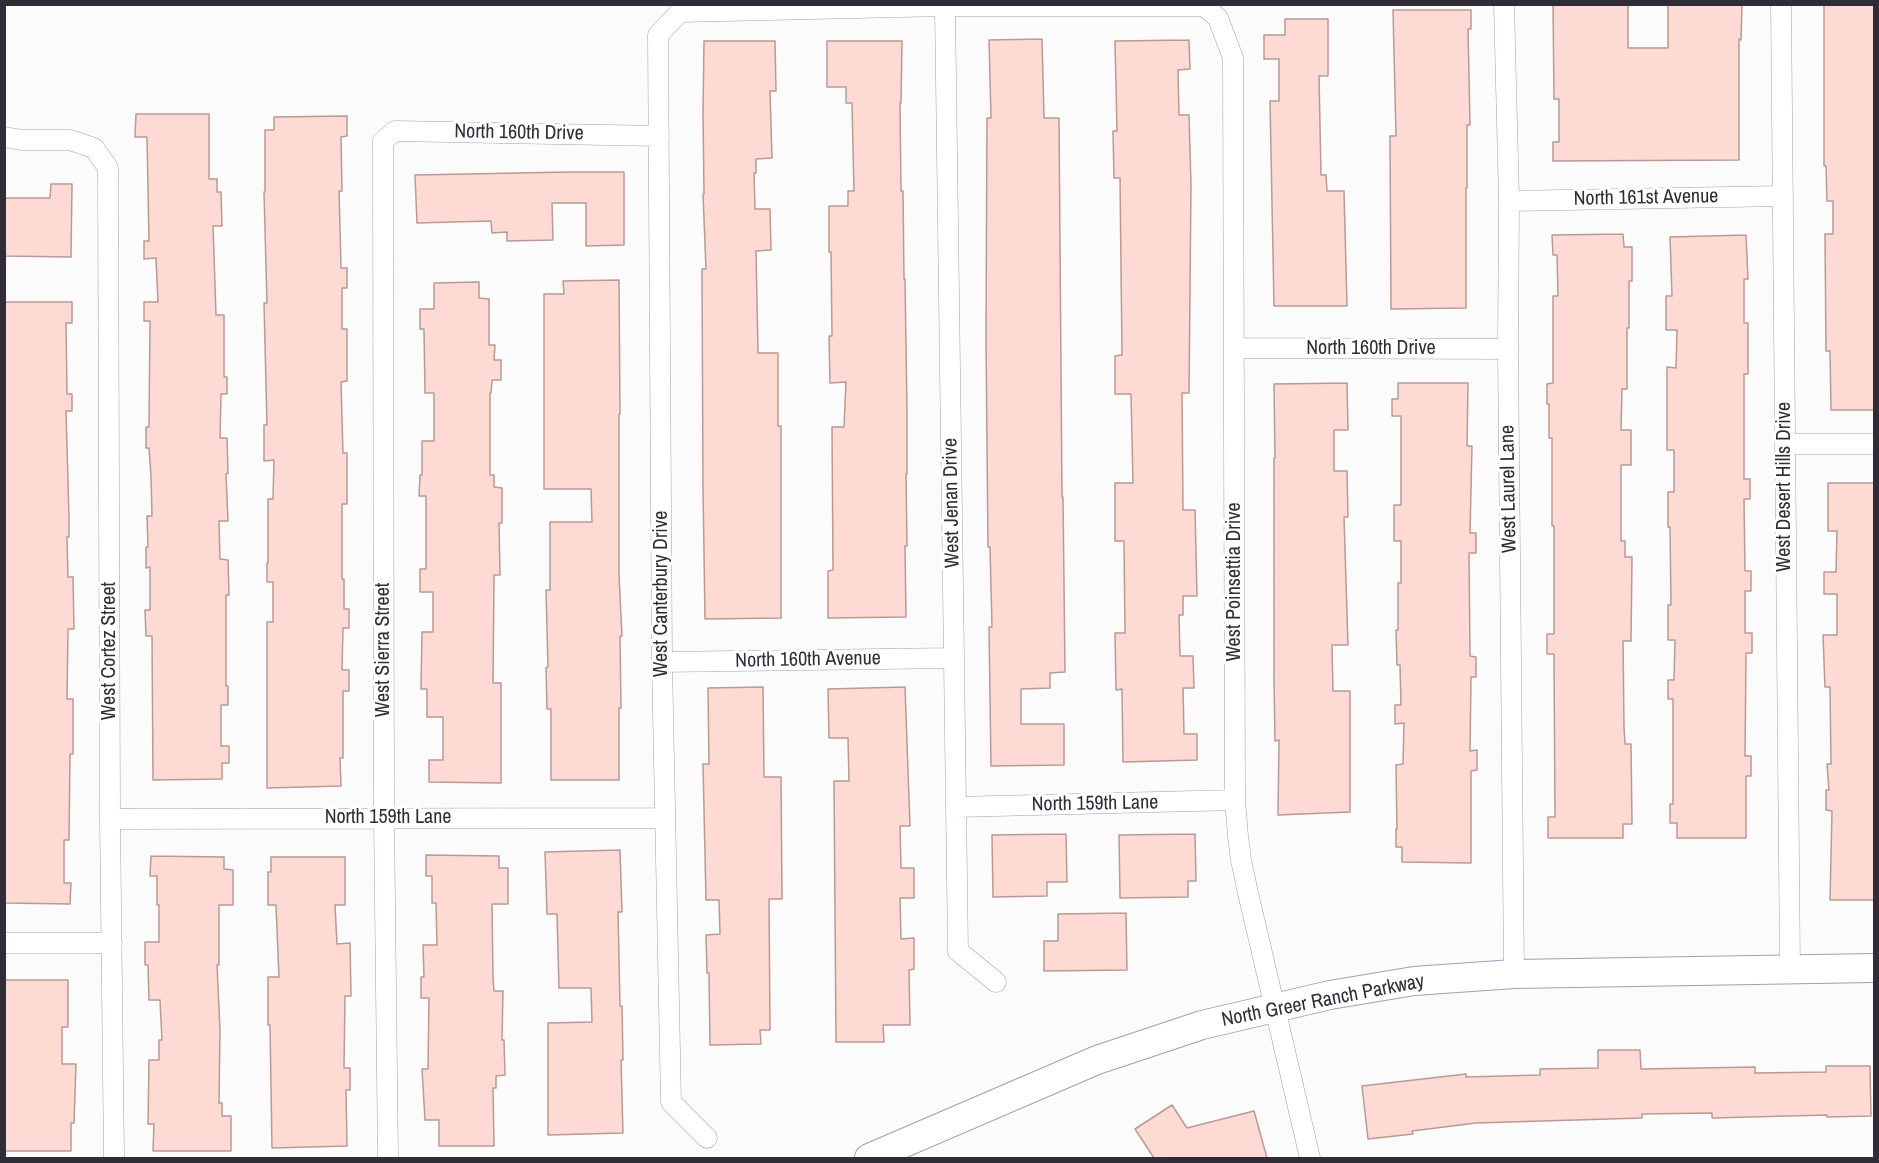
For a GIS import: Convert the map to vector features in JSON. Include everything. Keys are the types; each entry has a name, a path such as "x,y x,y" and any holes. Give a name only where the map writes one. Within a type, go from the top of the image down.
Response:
{"street":[{"name":"West Laurel Lane","path":"1504,4 1509,201 1508,349 1514,974"},
{"name":"West Desert Hills Drive","path":"1781,4 1790,969"},
{"path":"945,6 1204,6"},
{"name":"West Canterbury Drive","path":"707,1138 671,1102 662,662 658,35 681,12 945,6"},
{"name":"West Jenan Drive","path":"945,6 958,951 996,982"},
{"name":"West Poinsettia Drive","path":"1204,6 1218,18 1233,58 1235,800 1241,860 1310,1158"},
{"name":"North 160th Drive","path":"383,141 395,131 659,136"},
{"name":"West Cortez Street","path":"4,137 22,140 70,140 94,148 108,168 110,819 114,1158"},
{"name":"West Sierra Street","path":"383,141 384,818 388,1158"},
{"name":"North 161st Avenue","path":"1509,201 1783,196"},
{"name":"North 160th Drive","path":"1234,348 1508,349"},
{"path":"1785,444 1875,444"},
{"name":"North 160th Avenue","path":"662,662 953,658"},
{"name":"North 159th Lane","path":"956,807 1235,800"},
{"name":"North 159th Lane","path":"110,819 665,818"},
{"path":"4,943 112,943"},
{"name":"North Greer Ranch Parkway","path":"869,1158 1097,1060 1202,1025 1330,995 1414,981 1514,974 1875,968"}],"building":[{"path":"1553,4 1628,4 1628,48 1668,48 1668,4 1742,4 1741,40 1739,39 1739,160 1553,161 1553,142 1559,142 1559,99 1554,99"},
{"path":"1824,4 1875,4 1875,410 1831,410 1830,351 1826,351 1825,234 1833,234 1833,201 1827,201 1826,166 1824,166"},
{"path":"1393,10 1471,10 1471,29 1468,29 1470,125 1467,125 1466,308 1391,309 1390,136 1396,136"},
{"path":"1285,19 1328,19 1328,76 1319,76 1321,175 1326,175 1327,191 1344,191 1347,306 1274,306 1270,101 1279,101 1279,59 1264,59 1264,35 1285,35"},
{"path":"1042,39 1044,118 1059,118 1065,672 1050,673 1050,688 1021,689 1021,724 1064,724 1064,765 991,766 989,627 992,627 990,547 988,547 986,338 987,118 991,118 989,40"},
{"path":"1189,40 1190,69 1178,70 1179,115 1189,115 1191,185 1189,393 1182,393 1183,510 1195,510 1197,596 1183,596 1183,615 1179,615 1180,656 1193,656 1194,688 1183,688 1184,734 1197,734 1197,760 1123,762 1122,689 1116,690 1115,633 1125,633 1124,541 1115,541 1115,483 1133,483 1131,394 1115,394 1115,356 1122,355 1120,178 1114,178 1113,131 1117,131 1115,41"},
{"path":"704,41 775,41 776,91 770,91 772,158 756,159 756,173 754,173 755,209 770,209 771,250 756,251 758,353 778,353 778,426 781,426 781,618 705,619 702,269 706,269 703,194"},
{"path":"827,41 902,41 901,191 903,191 907,411 906,617 828,618 828,571 833,570 832,427 844,427 846,382 830,383 829,336 832,336 829,206 848,206 848,191 854,191 852,103 846,103 846,87 827,87"},
{"path":"136,114 209,114 209,179 217,179 217,192 221,192 222,226 213,226 216,315 224,315 224,377 227,377 227,394 221,394 220,438 227,438 228,521 219,521 220,559 228,560 226,686 228,686 228,705 221,705 221,746 229,746 229,763 222,763 222,779 153,780 152,636 146,636 145,610 150,610 150,567 146,568 147,516 152,516 149,448 146,448 146,427 149,427 150,321 144,321 144,302 158,302 156,258 144,259 144,241 149,241 147,137 135,137"},
{"path":"347,116 347,136 341,137 342,191 339,191 341,268 347,268 347,288 342,288 342,329 347,329 347,381 341,382 343,453 347,453 347,504 342,504 342,579 344,579 344,609 349,609 349,628 343,628 342,670 349,670 349,691 343,691 341,786 267,788 267,622 273,622 273,582 267,582 268,499 273,499 274,460 264,461 264,425 267,425 264,303 267,303 265,130 274,130 274,117"},
{"path":"624,172 624,245 586,246 586,203 552,203 553,240 507,241 507,232 492,233 491,221 417,223 415,175"},
{"path":"51,184 72,184 71,257 4,256 4,198 50,198"},
{"path":"1623,234 1624,247 1632,247 1632,281 1629,281 1629,328 1627,328 1627,389 1622,389 1621,430 1631,430 1631,465 1621,465 1621,541 1625,541 1625,557 1632,557 1631,641 1623,641 1624,727 1625,744 1631,744 1632,824 1623,824 1623,838 1548,838 1548,817 1555,817 1554,654 1547,654 1547,634 1554,634 1552,438 1549,438 1549,404 1547,404 1547,384 1553,383 1553,296 1558,296 1557,255 1553,255 1552,235"},
{"path":"1746,235 1748,279 1744,279 1744,323 1748,323 1748,374 1744,374 1744,479 1750,479 1750,499 1744,499 1745,571 1751,571 1751,591 1745,591 1745,633 1752,633 1752,653 1746,653 1745,756 1751,756 1751,776 1746,776 1746,838 1677,838 1677,823 1670,823 1670,804 1673,804 1673,699 1668,699 1668,680 1674,680 1675,640 1668,640 1668,605 1671,605 1668,492 1674,492 1674,450 1667,450 1667,367 1676,368 1677,330 1666,330 1666,296 1672,296 1670,237"},
{"path":"619,280 619,575 622,636 620,636 619,780 551,780 551,709 547,709 546,668 548,667 546,590 550,590 550,522 592,522 591,489 544,489 544,294 564,294 563,281"},
{"path":"479,282 479,298 489,299 489,345 495,345 494,360 501,360 501,380 492,380 490,393 490,475 494,475 494,487 502,488 502,523 499,523 500,575 494,575 493,683 501,683 501,783 429,782 429,760 443,760 443,717 427,717 427,689 421,689 422,632 433,632 433,592 420,592 420,569 426,569 426,496 419,496 420,475 422,475 422,441 434,441 434,393 425,393 424,329 420,329 420,309 434,309 434,283"},
{"path":"4,302 72,302 72,323 66,323 67,394 72,394 72,411 66,411 68,577 73,577 74,629 68,629 67,699 73,699 73,754 70,754 69,840 64,840 64,883 71,883 70,904 4,903"},
{"path":"1347,383 1348,430 1334,430 1334,471 1347,471 1348,517 1344,517 1348,645 1332,645 1333,691 1350,691 1350,812 1278,815 1279,740 1275,741 1274,677 1274,384"},
{"path":"1398,383 1468,383 1467,446 1472,446 1470,533 1476,533 1476,553 1469,553 1470,656 1476,657 1476,677 1471,677 1470,751 1477,750 1477,770 1471,771 1471,863 1402,862 1402,847 1396,847 1396,765 1403,764 1404,723 1395,724 1395,705 1401,705 1396,630 1398,630 1398,583 1401,583 1401,541 1394,541 1394,505 1401,505 1401,416 1392,416 1392,399 1398,399"},
{"path":"1828,483 1875,483 1875,900 1830,900 1832,811 1826,810 1826,790 1829,790 1827,764 1831,764 1830,687 1825,687 1823,635 1837,635 1837,594 1824,594 1824,572 1836,572 1837,531 1828,531"},
{"path":"763,687 764,777 781,777 782,899 769,899 770,1030 760,1030 761,1044 710,1045 706,935 720,934 719,900 706,900 703,764 709,764 708,688"},
{"path":"905,687 910,826 900,826 901,868 914,868 914,898 900,898 901,939 914,938 914,969 909,970 910,1025 883,1025 884,1042 836,1042 834,781 849,781 848,738 829,738 828,689"},
{"path":"1066,834 1067,882 1047,882 1047,896 993,897 992,835"},
{"path":"1195,834 1196,881 1188,881 1188,897 1120,898 1119,835"},
{"path":"620,850 622,912 618,912 620,1006 622,1006 623,1133 548,1135 548,1023 592,1022 591,988 559,988 557,914 547,914 545,852"},
{"path":"426,855 499,856 499,868 508,868 508,904 492,904 493,978 494,991 503,991 502,1040 504,1040 505,1075 496,1076 496,1088 493,1088 494,1146 439,1146 439,1120 425,1120 422,1069 428,1069 429,998 421,998 421,977 424,977 423,945 437,945 436,903 432,903 432,876 426,876"},
{"path":"151,856 224,857 224,869 233,870 233,905 219,905 219,965 217,965 220,1030 219,1103 222,1103 222,1116 231,1116 231,1151 153,1151 154,1124 148,1124 149,1060 159,1060 159,1040 162,1040 160,1000 149,1000 148,965 145,965 145,942 159,942 157,876 150,876"},
{"path":"271,857 345,857 345,905 335,905 337,944 350,943 351,996 345,996 344,1068 350,1068 350,1090 346,1090 347,1146 272,1148 268,977 279,977 276,905 268,905 268,872 271,872"},
{"path":"1126,913 1127,970 1044,971 1044,941 1058,941 1058,914"},
{"path":"4,980 68,980 68,1027 62,1027 62,1064 76,1064 71,1151 4,1151"},
{"path":"1598,1050 1640,1050 1641,1069 1755,1067 1755,1073 1826,1072 1826,1066 1870,1066 1871,1116 1712,1118 1712,1113 1642,1114 1642,1118 1476,1123 1368,1139 1362,1086 1466,1074 1466,1077 1540,1075 1540,1069 1598,1068"},
{"path":"1172,1105 1187,1128 1254,1111 1267,1158 1154,1158 1135,1129"}]}
